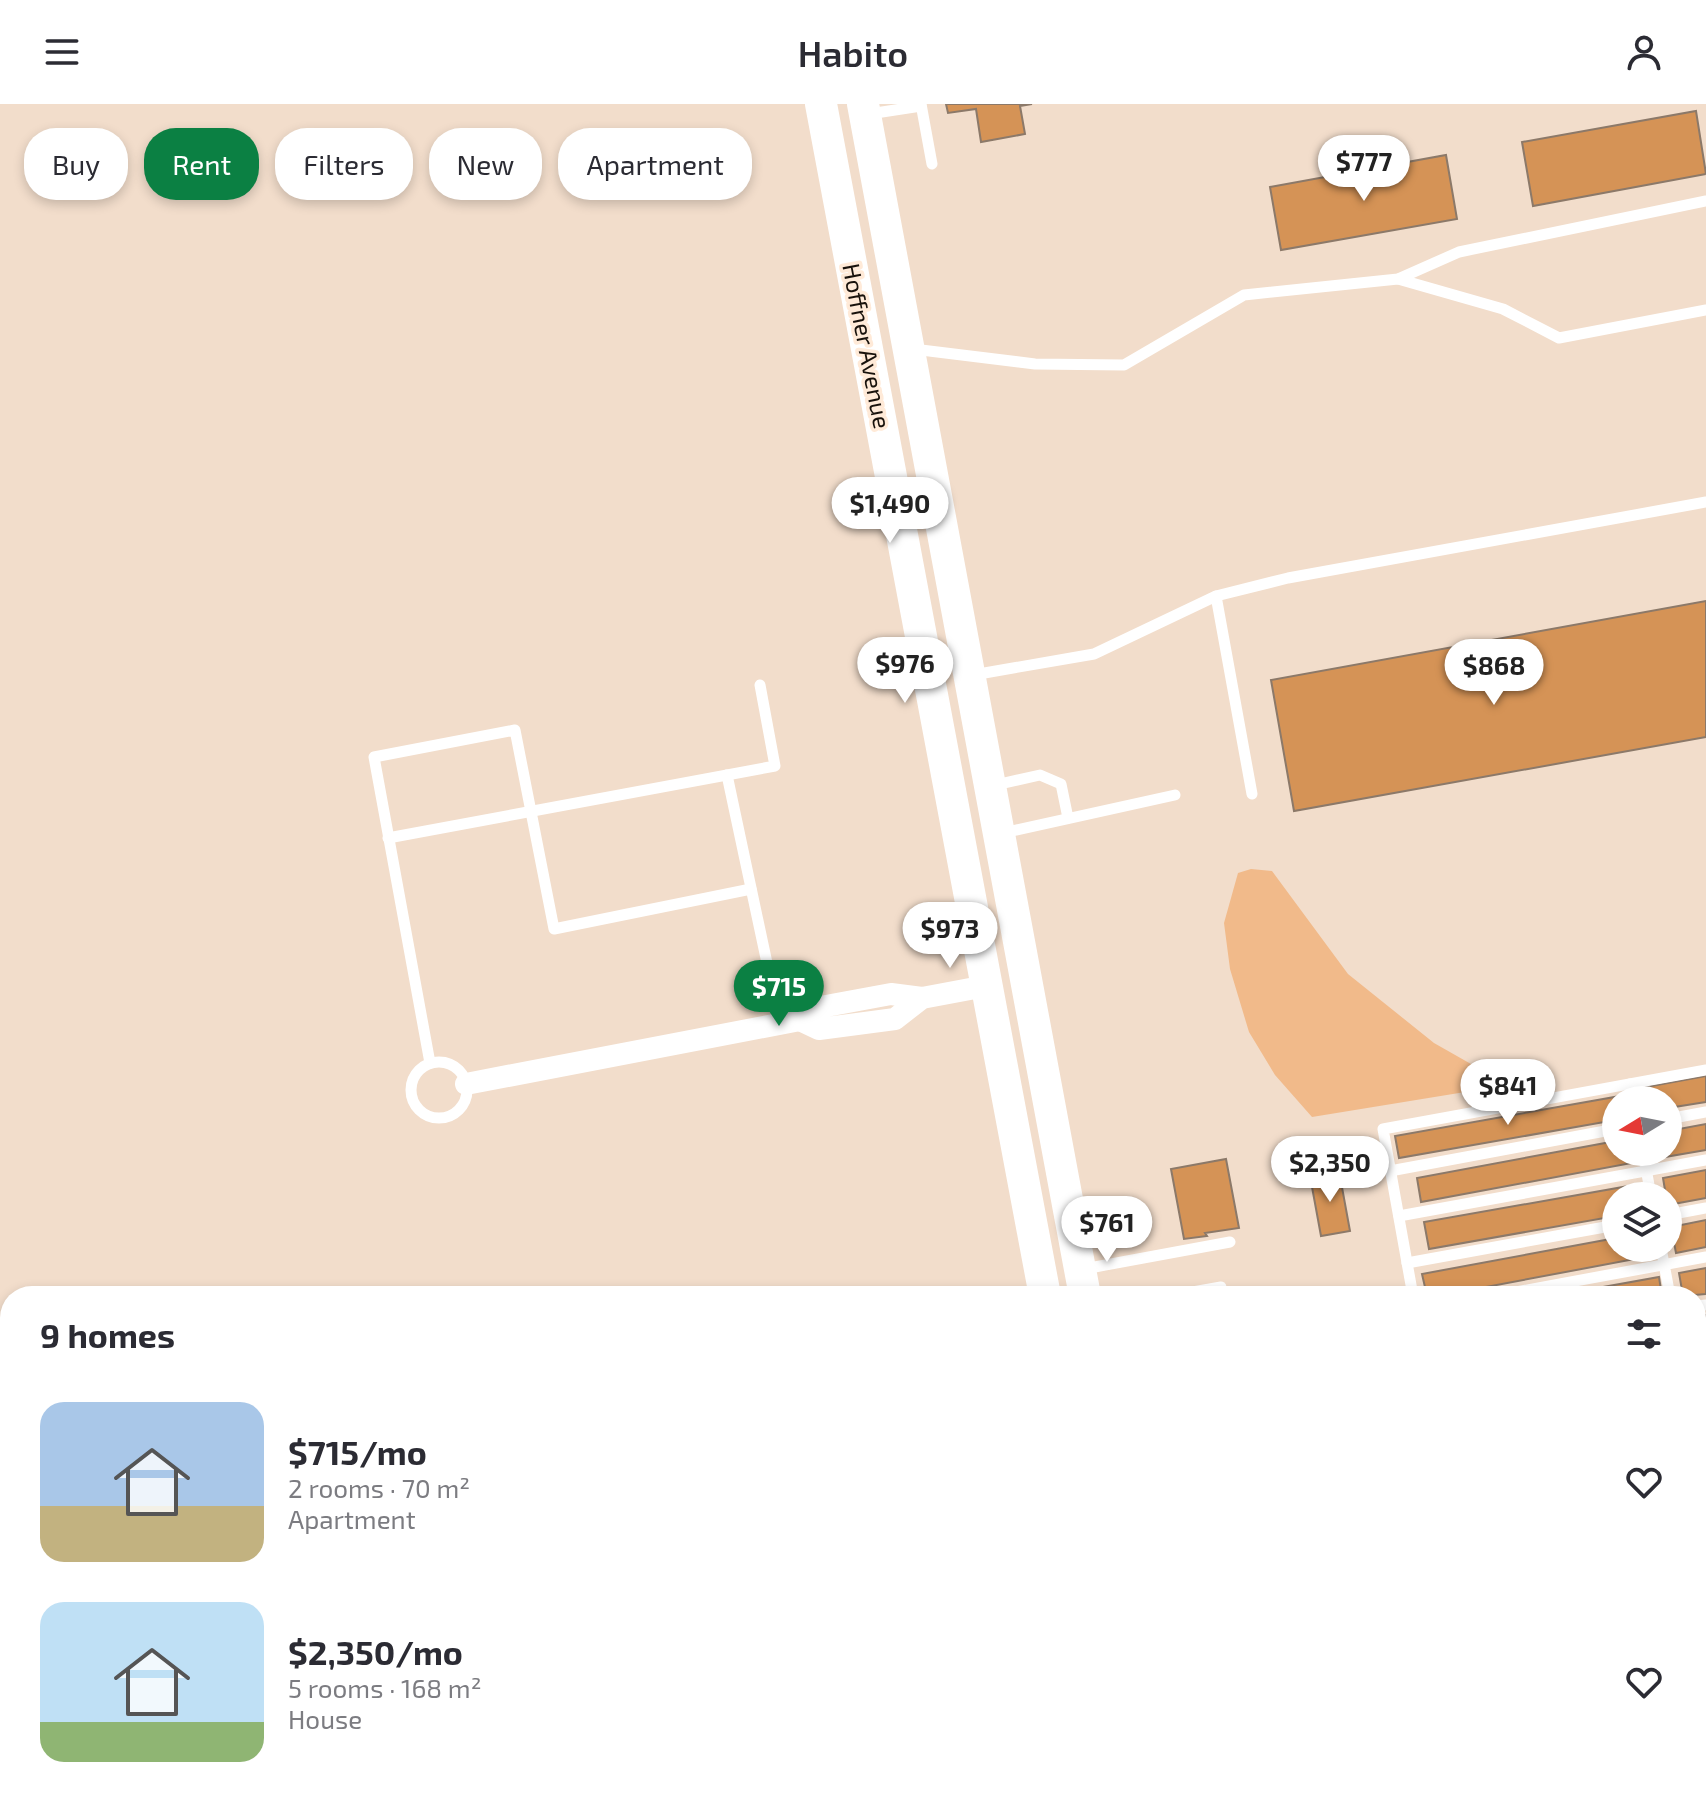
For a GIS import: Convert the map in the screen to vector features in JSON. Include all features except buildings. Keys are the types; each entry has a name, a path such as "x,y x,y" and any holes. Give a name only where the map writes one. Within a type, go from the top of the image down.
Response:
{"main road":[{"name":"Hoffner Avenue","path":"821,104 1043,1286"},
{"name":"Hoffner Avenue","path":"864,110 1082,1283"},
{"path":"870,368 893,402 935,632 943,654 969,676"},
{"path":"927,670 941,694 950,721 965,800 973,822 984,831 999,834"}],"street":[{"path":"466,1084 790,1022 815,1008 891,994 922,998 986,986"}],"lane":[{"path":"864,110 921,105 932,164"},
{"path":"908,349 1035,364 1124,365 1244,295 1398,279 1459,252 1706,201"},
{"path":"1398,279 1503,309 1559,338 1706,310"},
{"path":"969,676 1094,654 1216,596 1288,578 1706,502"},
{"path":"1216,596 1252,794"},
{"path":"388,838 775,766 760,685"},
{"path":"430,1063 374,757 515,730 554,929 751,889"},
{"path":"727,775 751,889 790,1022"},
{"path":"990,786 1040,775 1061,784 1068,818"},
{"path":"999,834 1175,795"},
{"path":"430,1063 449,1063 457,1068 466,1084 465,1102 459,1110 443,1118 425,1115 418,1109 410,1092 415,1074 430,1063"},
{"path":"1411,1286 1383,1129 1706,1070"},
{"path":"1682,1116 1706,1112"},
{"path":"1390,1171 1602,1132"},
{"path":"1399,1216 1706,1160"},
{"path":"1646,1166 1649,1182"},
{"path":"1682,1212 1706,1208"},
{"path":"1407,1263 1602,1228"},
{"path":"1082,1283 1230,1242"},
{"path":"1547,1286 1706,1257"},
{"path":"1664,1264 1668,1286"}],"shaded area":[{"path":"1251,869 1272,871 1348,974 1434,1043 1508,1085 1312,1117 1275,1075 1249,1032 1230,969 1224,923 1238,873"}]}
